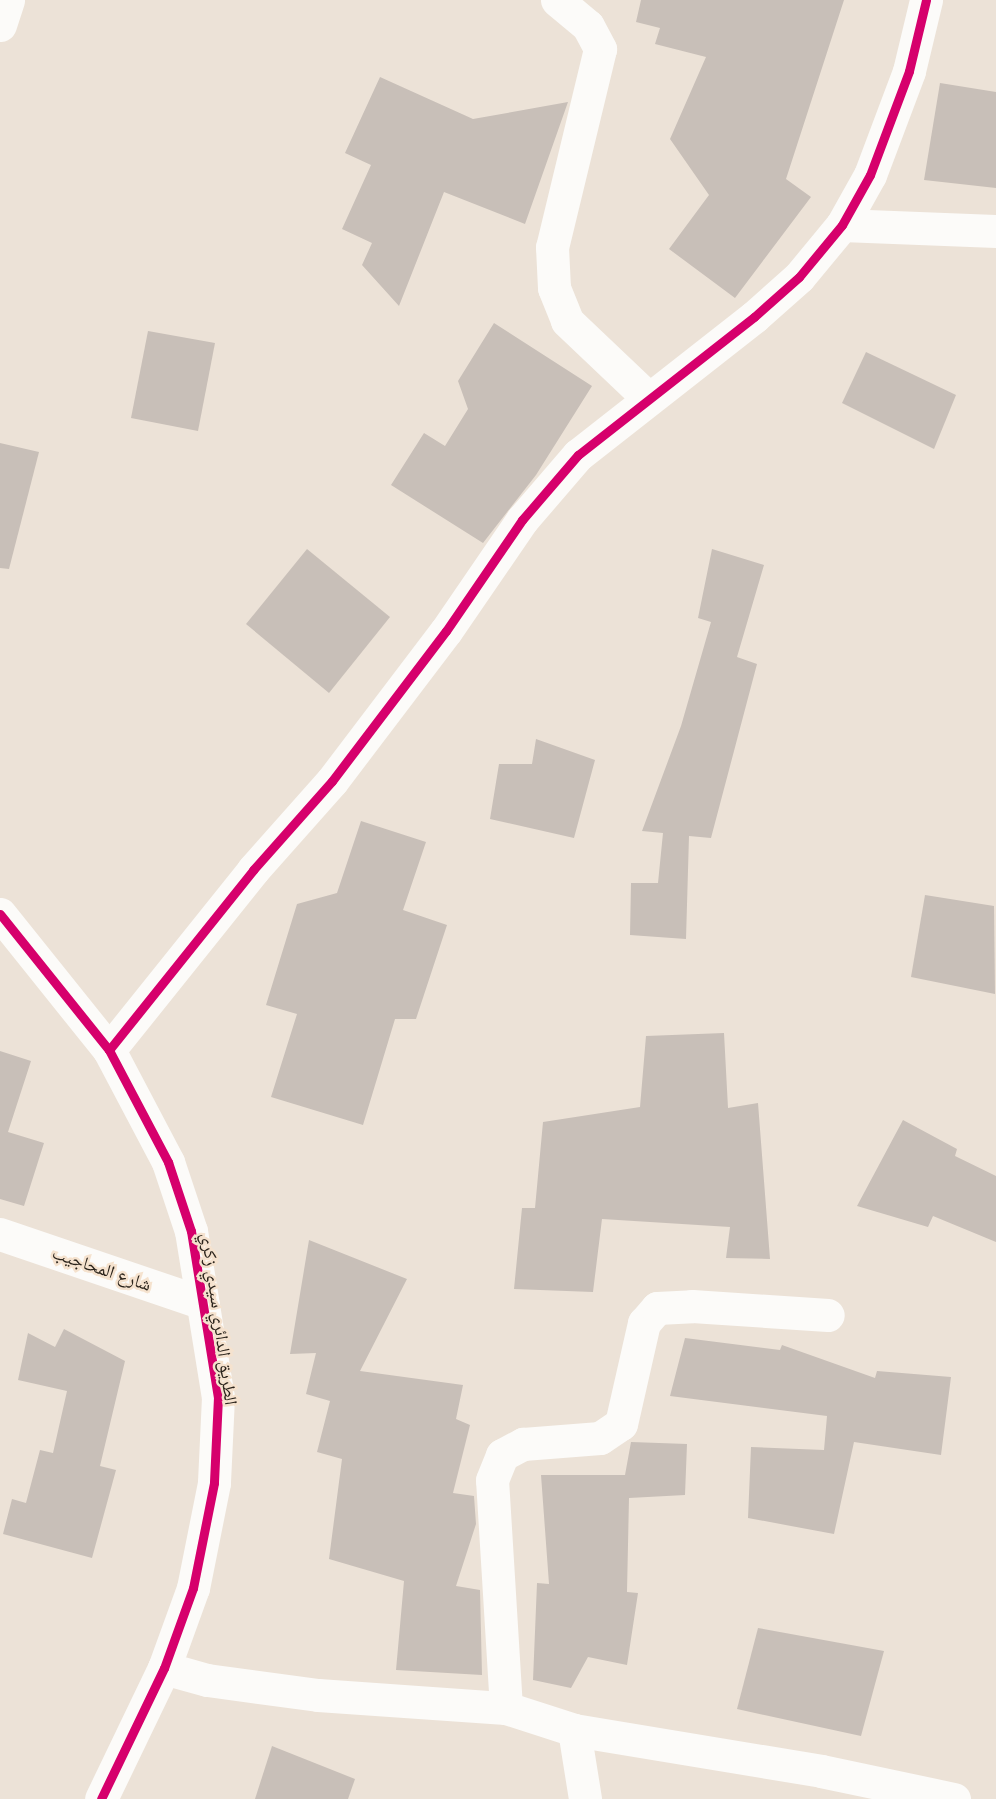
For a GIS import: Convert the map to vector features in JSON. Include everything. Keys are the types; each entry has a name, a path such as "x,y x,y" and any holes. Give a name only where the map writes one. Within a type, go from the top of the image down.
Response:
{"street":[{"path":"0,25 8,0"},
{"path":"557,0 588,26 600,50 554,235 554,288 567,321 647,397"},
{"path":"109,1050 366,738 522,520 579,455 647,397 754,317 799,277 842,225 870,175 909,71 926,0"},
{"path":"842,225 996,231"},
{"name":"الطريق الدائري سيدي زكري","path":"0,914 109,1050 168,1162 191,1231 219,1396 214,1483 193,1588 164,1668 101,1799"},
{"name":"شارع المحاجيب","path":"0,1234 203,1303"},
{"path":"506,1708 492,1480 502,1455 523,1444 600,1438 621,1424 644,1323 657,1308 692,1306 828,1315"},
{"path":"164,1668 207,1680 318,1695 506,1708 574,1730 821,1770 954,1799"},
{"path":"574,1730 585,1799"}],"building":[{"path":"641,0 844,0 786,179 811,197 735,298 669,249 709,195 670,139 706,57 655,44 660,28 636,22"},
{"path":"380,77 473,119 568,102 525,224 444,192 399,306 362,265 372,243 342,229 371,165 345,153"},
{"path":"940,83 996,92 996,188 924,180"},
{"path":"494,323 592,386 536,475 483,543 391,485 424,433 445,446 468,409 458,381"},
{"path":"148,331 215,343 198,431 131,418"},
{"path":"866,352 956,395 934,449 842,403"},
{"path":"0,443 39,452 9,569 0,568"},
{"path":"307,549 390,617 329,693 246,624"},
{"path":"712,549 764,565 737,657 757,664 711,838 689,836 686,939 630,935 631,883 658,883 663,833 642,831 681,726 711,622 698,618"},
{"path":"536,739 595,760 574,838 490,819 499,764 532,764"},
{"path":"361,821 426,842 403,910 447,925 416,1019 395,1019 363,1125 271,1097 297,1014 266,1005 297,904 337,893"},
{"path":"925,895 994,906 995,994 911,977"},
{"path":"724,1033 728,1108 758,1103 770,1259 726,1258 730,1227 602,1219 593,1292 514,1289 522,1208 535,1208 543,1122 640,1107 646,1036"},
{"path":"0,1051 31,1061 8,1132 44,1143 24,1206 0,1199"},
{"path":"903,1120 957,1149 955,1156 996,1176 996,1242 933,1216 928,1227 857,1206"},
{"path":"309,1240 407,1279 360,1371 463,1385 456,1419 470,1425 453,1493 474,1496 476,1524 456,1586 480,1590 482,1675 396,1670 404,1581 329,1559 342,1459 317,1452 330,1401 306,1394 316,1353 290,1354"},
{"path":"64,1329 125,1361 100,1466 116,1470 92,1558 3,1534 12,1499 26,1503 40,1450 53,1453 67,1391 18,1380 28,1333 55,1347"},
{"path":"685,1338 780,1350 782,1345 875,1378 877,1371 951,1377 941,1455 854,1442 834,1534 748,1518 751,1447 824,1450 827,1416 670,1396"},
{"path":"631,1442 687,1444 685,1495 629,1498 627,1592 638,1593 627,1665 588,1657 571,1688 533,1680 537,1583 549,1584 541,1475 625,1475"},
{"path":"758,1628 884,1651 861,1736 737,1709"},
{"path":"272,1746 355,1779 348,1799 255,1799"}],"cycle path":[{"path":"109,1050 253,870 332,781 446,631 522,520 578,455 754,317 799,277 842,225 870,175 909,71 926,0"},
{"path":"0,914 109,1050 168,1162 191,1231 218,1397 214,1483 193,1588 164,1668 101,1799"}]}
